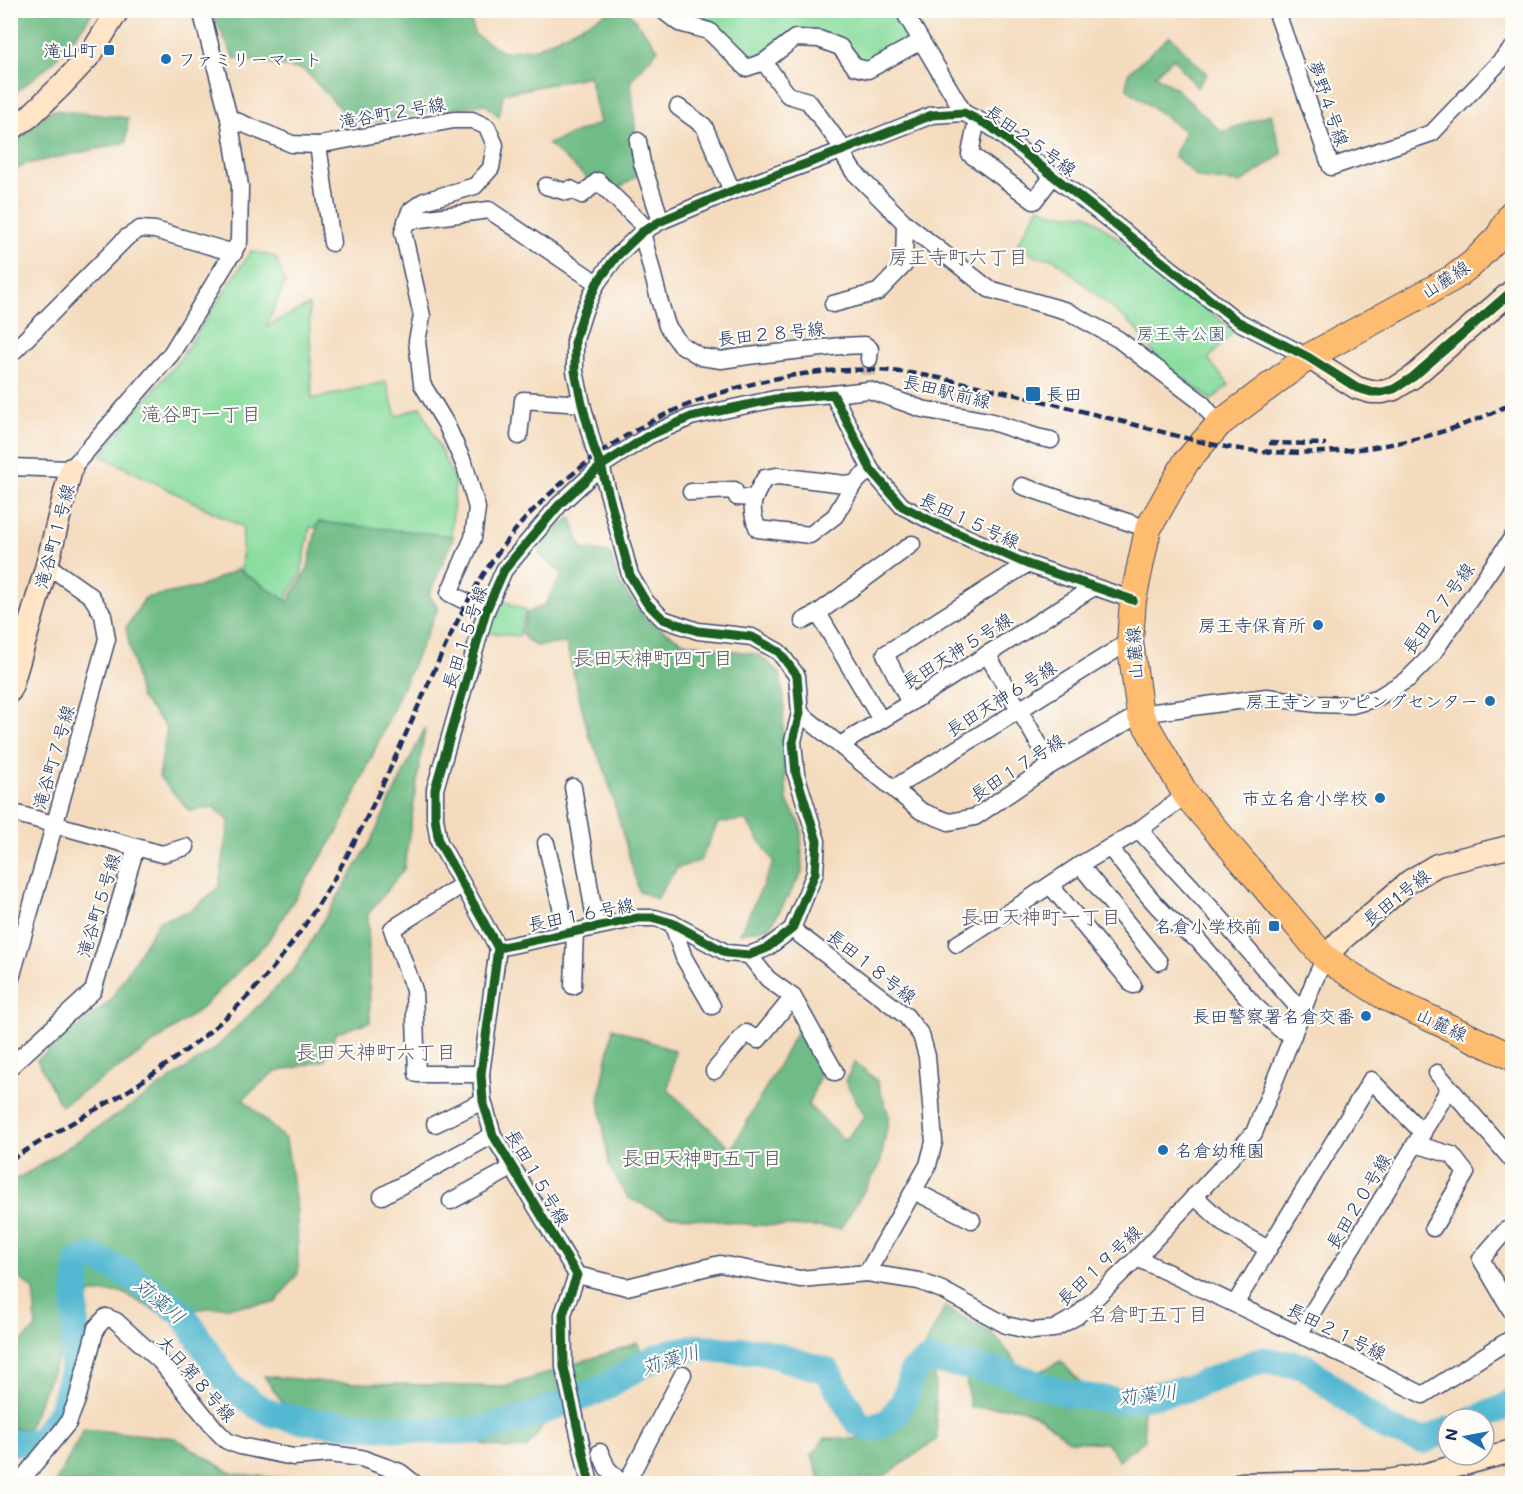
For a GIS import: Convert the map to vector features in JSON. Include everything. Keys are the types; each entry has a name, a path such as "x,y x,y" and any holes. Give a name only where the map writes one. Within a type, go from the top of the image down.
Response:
{"main road":[{"name":"山麓線","path":"1512,213 1499,236 1473,263 1453,278 1308,357 1219,424 1186,462 1148,529 1133,600 1130,641 1140,714 1186,795 1325,958 1385,998 1512,1057"}],"street":[{"path":"10,130 29,117 91,54 118,10"},
{"name":"滝谷町１号線","path":"10,691 47,565 71,470 171,354 239,242 240,186 229,118 201,10"},
{"path":"662,10 679,23 709,31 746,68 764,62 795,38 819,39 840,47 855,67 868,70 921,41"},
{"path":"903,10 970,116 970,154 1035,201 1053,176"},
{"name":"夢野４号線","path":"1276,10 1331,167 1432,133 1512,49"},
{"path":"764,62 788,95 808,101 839,143 853,171 905,224 989,290 1067,310 1118,339 1201,402 1219,424"},
{"path":"678,107 704,126 732,191"},
{"name":"長田２５号線","path":"601,466 594,448 575,371 575,340 584,311 597,283 615,257 642,232 661,221 732,191 932,115 970,116 990,126 1237,321 1308,357 1357,388 1371,392 1394,389 1413,377 1512,291"},
{"name":"滝谷町２号線","path":"229,118 292,144 318,145 454,120 472,120 487,127 495,145 491,168 475,186 424,201 410,211 406,221"},
{"path":"638,141 642,163 661,221"},
{"path":"318,145 332,243"},
{"path":"546,186 567,192 570,189 582,195 598,181 641,223 642,232"},
{"path":"486,611 450,592 473,538 477,508 465,466 446,424 422,384 417,341 422,316 403,232 406,221 489,210 597,283"},
{"path":"833,304 878,292 904,265 905,224"},
{"path":"10,355 127,237 140,229 155,230 234,253"},
{"name":"長田２８号線","path":"642,232 667,326 680,344 701,357 721,360 817,348 865,345 870,349 869,375"},
{"name":"長田駅前線","path":"833,394 869,375 922,409 989,421 1051,440"},
{"name":"長田１５号線","path":"577,1275 493,1135 483,1101 482,1074 498,948 439,842 435,818 435,789 486,611 504,570 559,505 601,466 648,436 691,417 775,399 833,394 871,470 902,506 937,525 1027,564 1133,600"},
{"path":"519,436 523,400 582,404"},
{"path":"601,466 630,575 646,602 663,619 698,631 752,637 779,652 797,676 800,712 793,741 795,774 817,841 815,873 792,929 767,948 749,955 768,980 793,997 835,1072"},
{"path":"10,467 71,470"},
{"path":"853,485 778,476 765,478 753,498 754,518 758,529 810,535 835,516 853,485 871,470"},
{"path":"1022,486 1148,529"},
{"path":"691,492 734,490 737,497 753,498"},
{"name":"長田２７号線","path":"1140,714 1267,697 1317,704 1352,705 1377,698 1408,679 1431,656 1512,538"},
{"path":"803,621 818,613 912,544"},
{"path":"910,703 885,654 1027,564"},
{"name":"滝谷町７号線","path":"10,982 107,639 103,615 91,596 47,565"},
{"name":"長田天神５号線","path":"840,745 1094,586"},
{"path":"818,613 881,720"},
{"name":"長田天神６号線","path":"894,788 1130,641"},
{"path":"987,654 1052,765"},
{"name":"長田１７号線","path":"800,712 921,811 949,822 975,818 1052,765 1140,714"},
{"path":"573,787 596,926"},
{"path":"957,944 1139,830 1186,795"},
{"name":"滝谷町５号線","path":"10,812 136,847 93,991 10,1067"},
{"path":"1139,830 1302,1012"},
{"path":"546,843 571,932 573,986"},
{"name":"長田1号線","path":"1325,958 1341,940 1410,881 1437,865 1512,846"},
{"path":"136,847 162,854 186,847"},
{"path":"1110,848 1165,914 1197,939 1254,1005 1280,1029 1293,1035"},
{"path":"1080,866 1159,962"},
{"path":"462,885 392,929 414,990 417,1074 482,1074"},
{"path":"1050,885 1133,985"},
{"name":"長田１６号線","path":"498,948 596,926 638,918 655,918 672,923 727,953 749,955"},
{"path":"672,923 684,958 712,1006"},
{"name":"長田１８号線","path":"792,929 906,1016 921,1035 927,1056 934,1142 928,1166 867,1272"},
{"name":"長田１９号線","path":"577,1275 627,1287 720,1264 800,1279 867,1272 919,1281 942,1290 1006,1325 1032,1331 1054,1329 1077,1316 1137,1258 1254,1133 1325,958"},
{"path":"714,1071 746,1033 758,1040 793,997"},
{"path":"1437,1073 1512,1160"},
{"path":"1235,1304 1371,1080 1419,1138 1452,1155 1466,1173 1433,1228"},
{"name":"長田２０号線","path":"1299,1334 1449,1089"},
{"path":"435,1124 483,1101"},
{"path":"382,1196 493,1135"},
{"path":"451,1201 512,1168"},
{"path":"914,1191 972,1220"},
{"path":"1194,1196 1226,1225 1268,1249"},
{"path":"1512,1236 1506,1230 1481,1259 1512,1312"},
{"name":"長田２１号線","path":"1137,1258 1423,1395 1512,1338"},
{"path":"577,1275 563,1314 564,1367 590,1484"},
{"name":"大日第８号線","path":"18,1484 68,1423 77,1400 96,1328 105,1317 116,1321 160,1361 227,1441 293,1457 330,1454 361,1458 399,1472 415,1484"},
{"path":"600,1452 607,1468 624,1484 683,1374"},
{"path":"1242,1484 1387,1482 1420,1476 1512,1451"}],"green space":[{"path":"11,10 93,11 52,63 11,96"},
{"path":"211,11 470,11 474,34 502,52 537,48 611,11 628,11 658,49 631,80 639,174 608,196 548,144 600,123 589,76 503,94 499,117 485,104 355,124 304,70 234,58"},
{"path":"674,11 894,11 909,36 909,41 864,63 841,42 821,33 800,29 791,32 765,52 748,61 712,23"},
{"path":"1170,36 1207,74 1197,87 1173,58 1155,75 1175,88 1222,132 1271,114 1282,154 1241,183 1198,178 1174,155 1185,131 1127,89 1128,73"},
{"path":"51,110 128,118 126,143 26,164 11,173 11,146"},
{"name":"房王寺公園","path":"1039,207 1055,214 1087,214 1234,331 1208,359 1229,385 1211,400 1156,357 1136,328 1053,258 1037,257 1018,243"},
{"path":"251,251 275,257 285,282 266,327 309,305 312,399 386,382 396,416 421,407 455,482 451,536 310,527 301,574 285,600 241,575 243,527 100,455 180,359"},
{"path":"571,517 582,549 610,553 619,583 646,620 683,642 759,655 780,674 784,700 783,735 787,802 801,825 802,873 770,927 740,933 774,862 746,820 718,823 700,861 677,868 656,899 639,891 604,767 589,736 566,643 535,646 522,635 527,613 545,605 562,574 539,554 548,533"},
{"path":"318,522 454,536 429,595 438,608 340,828 267,942 202,1008 128,1062 61,1106 37,1060 110,1001 159,921 190,911 219,887 229,821 213,807 190,811 159,777 167,728 140,697 126,628 145,598 200,587 238,569 288,602 308,568"},
{"path":"494,597 526,610 519,636 484,632"},
{"path":"425,728 404,869 368,914 370,1022 336,1033 325,1060 273,1073 243,1099 286,1140 297,1212 298,1273 275,1303 157,1312 122,1292 90,1293 55,1365 28,1429 11,1428 11,1352 36,1328 34,1290 11,1271 11,1182 140,1100 217,1047 294,970 369,845"},
{"path":"801,1024 824,1065 808,1105 845,1141 865,1116 845,1081 855,1062 877,1081 889,1116 880,1165 841,1228 755,1225 666,1215 628,1198 609,1165 599,1100 613,1028 675,1051 668,1090 732,1149"},
{"path":"945,1307 993,1334 1029,1377 1061,1361 1096,1400 1121,1406 1142,1403 1145,1440 1119,1460 1106,1443 1069,1441 1043,1419 1017,1407 970,1408 965,1369 934,1371 937,1439 883,1477 820,1482 812,1455 825,1438 868,1439 903,1410 915,1366"},
{"path":"638,1343 646,1363 552,1413 527,1448 506,1449 319,1418 282,1402 264,1376 325,1382 505,1387"},
{"path":"84,1429 175,1438 233,1474 342,1483 55,1483"}],"waterway":[{"name":"苅藻川","path":"10,1443 39,1442 61,1412 72,1373 79,1261 91,1256 130,1275 182,1313 230,1386 257,1406 273,1414 303,1421 429,1431 477,1431 517,1421 598,1391 649,1361 671,1352 699,1347 761,1351 827,1371 858,1423 870,1429 890,1421 904,1401 912,1372 928,1360 1003,1372 1068,1394 1119,1401 1187,1389 1262,1360 1304,1366 1387,1429 1423,1441 1436,1435"},
{"name":"苅藻川","path":"1496,1411 1512,1401"}],"tunnel":[{"path":"868,375 869,359"}],"railway":[{"path":"10,1160 120,1096 160,1069 196,1043 262,981 299,933 340,869 391,767 458,620 478,583 502,547 554,490 596,456 640,427 690,404 749,385 779,378 841,370 902,372 928,376 1005,392 1216,445 1298,453 1373,447 1410,440 1446,431 1512,403"},
{"path":"1269,443 1326,444"}],"cycle path":[{"path":"498,948 638,918 655,918 672,923 727,953 749,955 767,948 792,929 815,873 817,841 796,774 793,741 800,713 797,676 779,652 752,637 698,631 663,619 646,602 630,575 582,404 575,371 575,340 584,311 597,283 616,257 642,232 661,221 732,191 932,115 964,113 990,126 1237,321 1308,357 1357,388 1371,392 1394,389 1413,377 1512,291"},
{"path":"590,1484 564,1367 563,1314 577,1275 493,1135 483,1101 481,1074 498,948 439,842 435,818 435,789 486,611 504,570 559,505 601,466 648,436 691,417 775,399 833,394 871,470 902,506 1027,564 1133,600"}],"place":[{"name":"滝山町","path":"109,50"},
{"name":"ファミリーマート","path":"166,59"},
{"name":"長田","path":"1033,394"},
{"name":"房王寺保育所","path":"1318,625"},
{"name":"房王寺ショッピングセンター","path":"1490,701"},
{"name":"市立名倉小学校","path":"1380,798"},
{"name":"名倉小学校前","path":"1274,926"},
{"name":"長田警察署名倉交番","path":"1366,1016"},
{"name":"名倉幼稚園","path":"1163,1150"}],"district":[{"name":"房王寺町六丁目","path":"958,256"},
{"name":"滝谷町一丁目","path":"201,413"},
{"name":"長田天神町四丁目","path":"653,657"},
{"name":"長田天神町一丁目","path":"1041,916"},
{"name":"長田天神町六丁目","path":"376,1051"},
{"name":"長田天神町五丁目","path":"702,1157"},
{"name":"名倉町五丁目","path":"1148,1313"}]}
